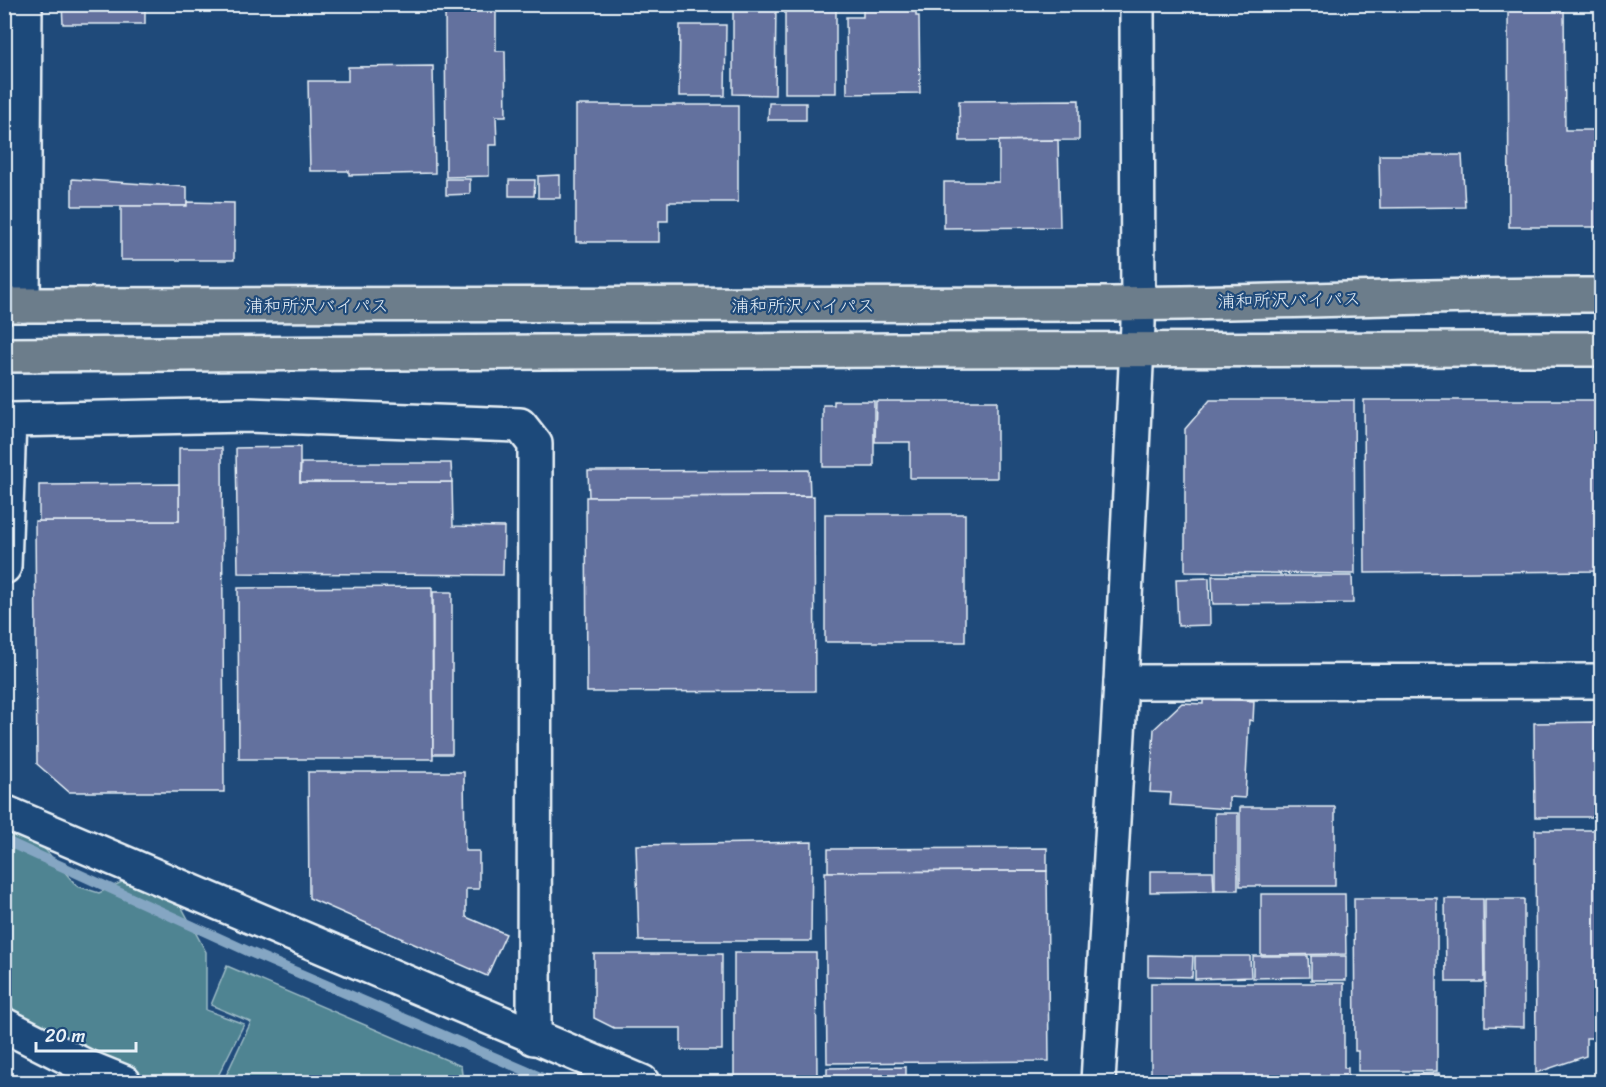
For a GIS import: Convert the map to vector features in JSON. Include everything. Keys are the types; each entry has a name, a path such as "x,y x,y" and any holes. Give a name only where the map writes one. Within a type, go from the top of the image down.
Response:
{"highway":[{"name":"浦和所沢バイパス","path":"14,305 1139,304 1504,295 1602,295"},
{"path":"4,355 867,350 1602,350"}],"street":[{"path":"14,305 25,4"},
{"path":"1098,1083 1121,682 1139,304 1137,4"},
{"path":"4,567 7,420 248,415 520,425 535,444 534,1038"},
{"path":"1121,682 1602,681"},
{"path":"4,812 642,1083"},
{"path":"4,1025 124,1083"}],"green space":[{"path":"4,827 43,847 77,886 99,893 126,880 149,887 181,906 206,952 206,1010 244,1024 215,1082 136,1082 22,1016 5,1002"},
{"path":"227,966 461,1066 463,1082 223,1082 251,1022 211,1005"}],"building":[{"path":"62,4 145,4 145,24 63,24"},
{"path":"445,4 503,4 503,7 496,7 496,51 505,51 506,116 496,116 497,145 489,145 489,176 446,177"},
{"path":"733,4 776,4 775,95 733,94"},
{"path":"785,4 836,4 836,93 785,93"},
{"path":"863,4 916,4 916,16 919,16 920,93 847,94 846,17 863,17"},
{"path":"1508,4 1564,4 1565,130 1602,130 1602,227 1509,227"},
{"path":"680,25 726,25 725,96 679,96"},
{"path":"433,66 435,173 349,175 349,171 310,171 308,81 348,81 348,67"},
{"path":"1079,100 1079,140 960,141 959,101"},
{"path":"769,103 806,103 806,120 768,120"},
{"path":"576,105 738,105 738,202 668,202 668,221 659,221 659,242 576,242"},
{"path":"1058,140 1060,227 944,228 944,182 999,182 999,141"},
{"path":"1379,155 1462,155 1465,207 1380,208"},
{"path":"560,175 560,198 538,198 538,176"},
{"path":"72,179 187,187 187,206 72,206"},
{"path":"446,179 470,179 470,194 446,195"},
{"path":"509,180 535,180 534,196 509,196"},
{"path":"187,202 234,203 234,260 121,260 121,206 187,206"},
{"path":"1210,400 1354,400 1355,574 1185,572 1185,429"},
{"path":"1364,400 1602,400 1602,571 1365,573"},
{"path":"834,401 874,401 874,467 823,467 823,405 834,405"},
{"path":"876,401 997,401 997,478 910,478 910,442 875,442"},
{"path":"300,447 300,482 452,482 453,526 504,527 503,575 238,573 236,448"},
{"path":"179,448 222,448 224,792 69,792 37,764 35,521 179,521"},
{"path":"301,463 451,463 452,482 300,482"},
{"path":"809,470 810,496 589,497 588,471"},
{"path":"179,484 179,521 39,521 39,485"},
{"path":"814,496 815,691 587,692 586,497"},
{"path":"825,514 965,514 965,642 825,642"},
{"path":"1212,576 1352,576 1353,603 1213,604"},
{"path":"1209,578 1210,625 1178,626 1176,579"},
{"path":"432,587 433,759 239,759 238,588"},
{"path":"433,592 452,592 452,754 433,754"},
{"path":"1203,698 1254,701 1253,721 1249,720 1245,798 1229,797 1229,809 1170,805 1171,793 1150,792 1154,729 1182,703 1203,704"},
{"path":"1595,722 1596,817 1535,817 1534,723"},
{"path":"308,772 464,772 465,851 479,851 479,889 466,889 466,917 506,934 487,976 309,898"},
{"path":"1240,807 1335,807 1335,886 1240,886"},
{"path":"1215,813 1238,813 1238,890 1215,890"},
{"path":"1535,830 1602,830 1602,1038 1586,1038 1586,1056 1536,1073"},
{"path":"812,842 811,941 639,941 636,845"},
{"path":"1047,848 1047,871 828,872 828,849"},
{"path":"1047,871 1049,1061 827,1063 825,872"},
{"path":"1150,871 1213,871 1214,891 1150,892"},
{"path":"1261,894 1345,894 1346,954 1261,955"},
{"path":"1354,898 1437,898 1437,1071 1358,1071 1358,1051 1355,1051"},
{"path":"1445,899 1483,899 1484,982 1446,982"},
{"path":"1485,899 1524,899 1524,1027 1485,1026"},
{"path":"734,953 816,953 817,1077 734,1077"},
{"path":"594,954 722,954 722,1050 681,1050 681,1028 614,1028 594,1018"},
{"path":"1148,955 1193,956 1192,977 1148,976"},
{"path":"1195,956 1250,956 1251,977 1195,979"},
{"path":"1253,956 1308,956 1309,977 1253,978"},
{"path":"1311,956 1346,956 1346,980 1311,980"},
{"path":"1151,983 1344,983 1344,1068 1348,1068 1348,1082 1151,1082"},
{"path":"906,1067 906,1082 827,1082 827,1068"},
{"path":"1440,1073 1440,1082 1413,1082 1413,1074"},
{"path":"932,1080 1048,1081 1048,1082 932,1082"}],"waterway":[{"path":"4,840 252,953 552,1082"}]}
